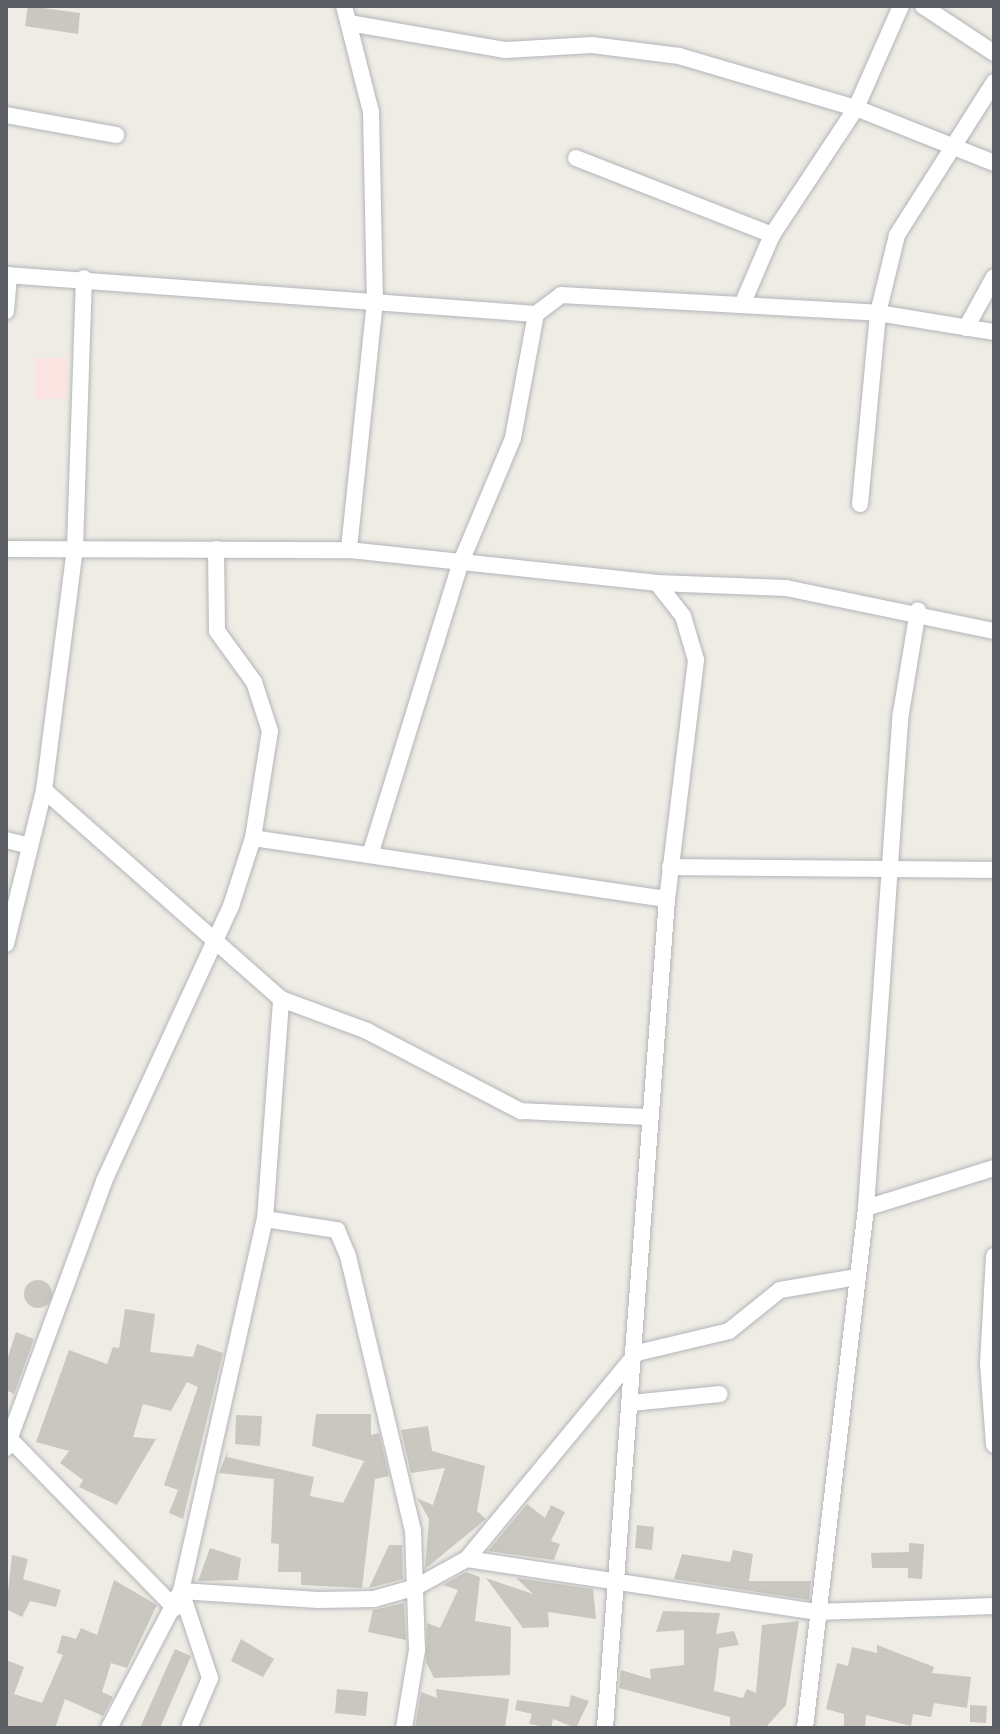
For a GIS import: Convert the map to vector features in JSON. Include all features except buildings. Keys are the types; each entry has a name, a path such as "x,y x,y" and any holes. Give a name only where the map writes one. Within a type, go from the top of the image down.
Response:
{"street":[{"path":"344,6 371,112 375,301 349,550"},
{"path":"742,305 772,235 856,108 901,6"},
{"path":"923,6 994,53"},
{"path":"349,23 506,50 632,48 856,108 952,142 994,163"},
{"path":"860,504 878,313 897,235 952,142 994,82"},
{"path":"6,115 116,135"},
{"path":"576,158 772,235"},
{"path":"6,311 8,275 84,278 536,314 561,295 742,305 878,313 994,332"},
{"path":"966,328 994,277"},
{"path":"6,944 44,790 75,548 84,278"},
{"path":"371,852 461,562 513,438 536,314"},
{"path":"6,549 349,550 657,583 786,588 918,610 994,631"},
{"path":"175,1608 7,1440 104,1181 211,943 253,838 270,731 254,682 217,631 216,549"},
{"path":"605,1728 614,1582 637,1353 649,1117 667,899 696,660 683,616 657,583"},
{"path":"805,1728 816,1612 866,1208 893,873 901,713 918,610"},
{"path":"44,790 211,943 281,999 367,1031 521,1111 649,1117"},
{"path":"253,838 371,852 667,899"},
{"path":"6,840 30,846"},
{"path":"670,867 893,873 994,870"},
{"path":"109,1728 175,1608 181,1591 265,1219 281,999"},
{"path":"866,1208 994,1168"},
{"path":"265,1219 337,1230 348,1256 396,1446 416,1587 417,1650 404,1728"},
{"path":"994,1256 994,1445"},
{"path":"181,1591 318,1600 374,1599 416,1587 467,1559 637,1353 729,1331 780,1290 857,1277"},
{"path":"632,1403 720,1394"},
{"path":"467,1559 816,1612 994,1606"},
{"path":"181,1591 210,1678 189,1728"}],"shaded area":[{"path":"34,358 67,358 67,399 35,399"}]}
